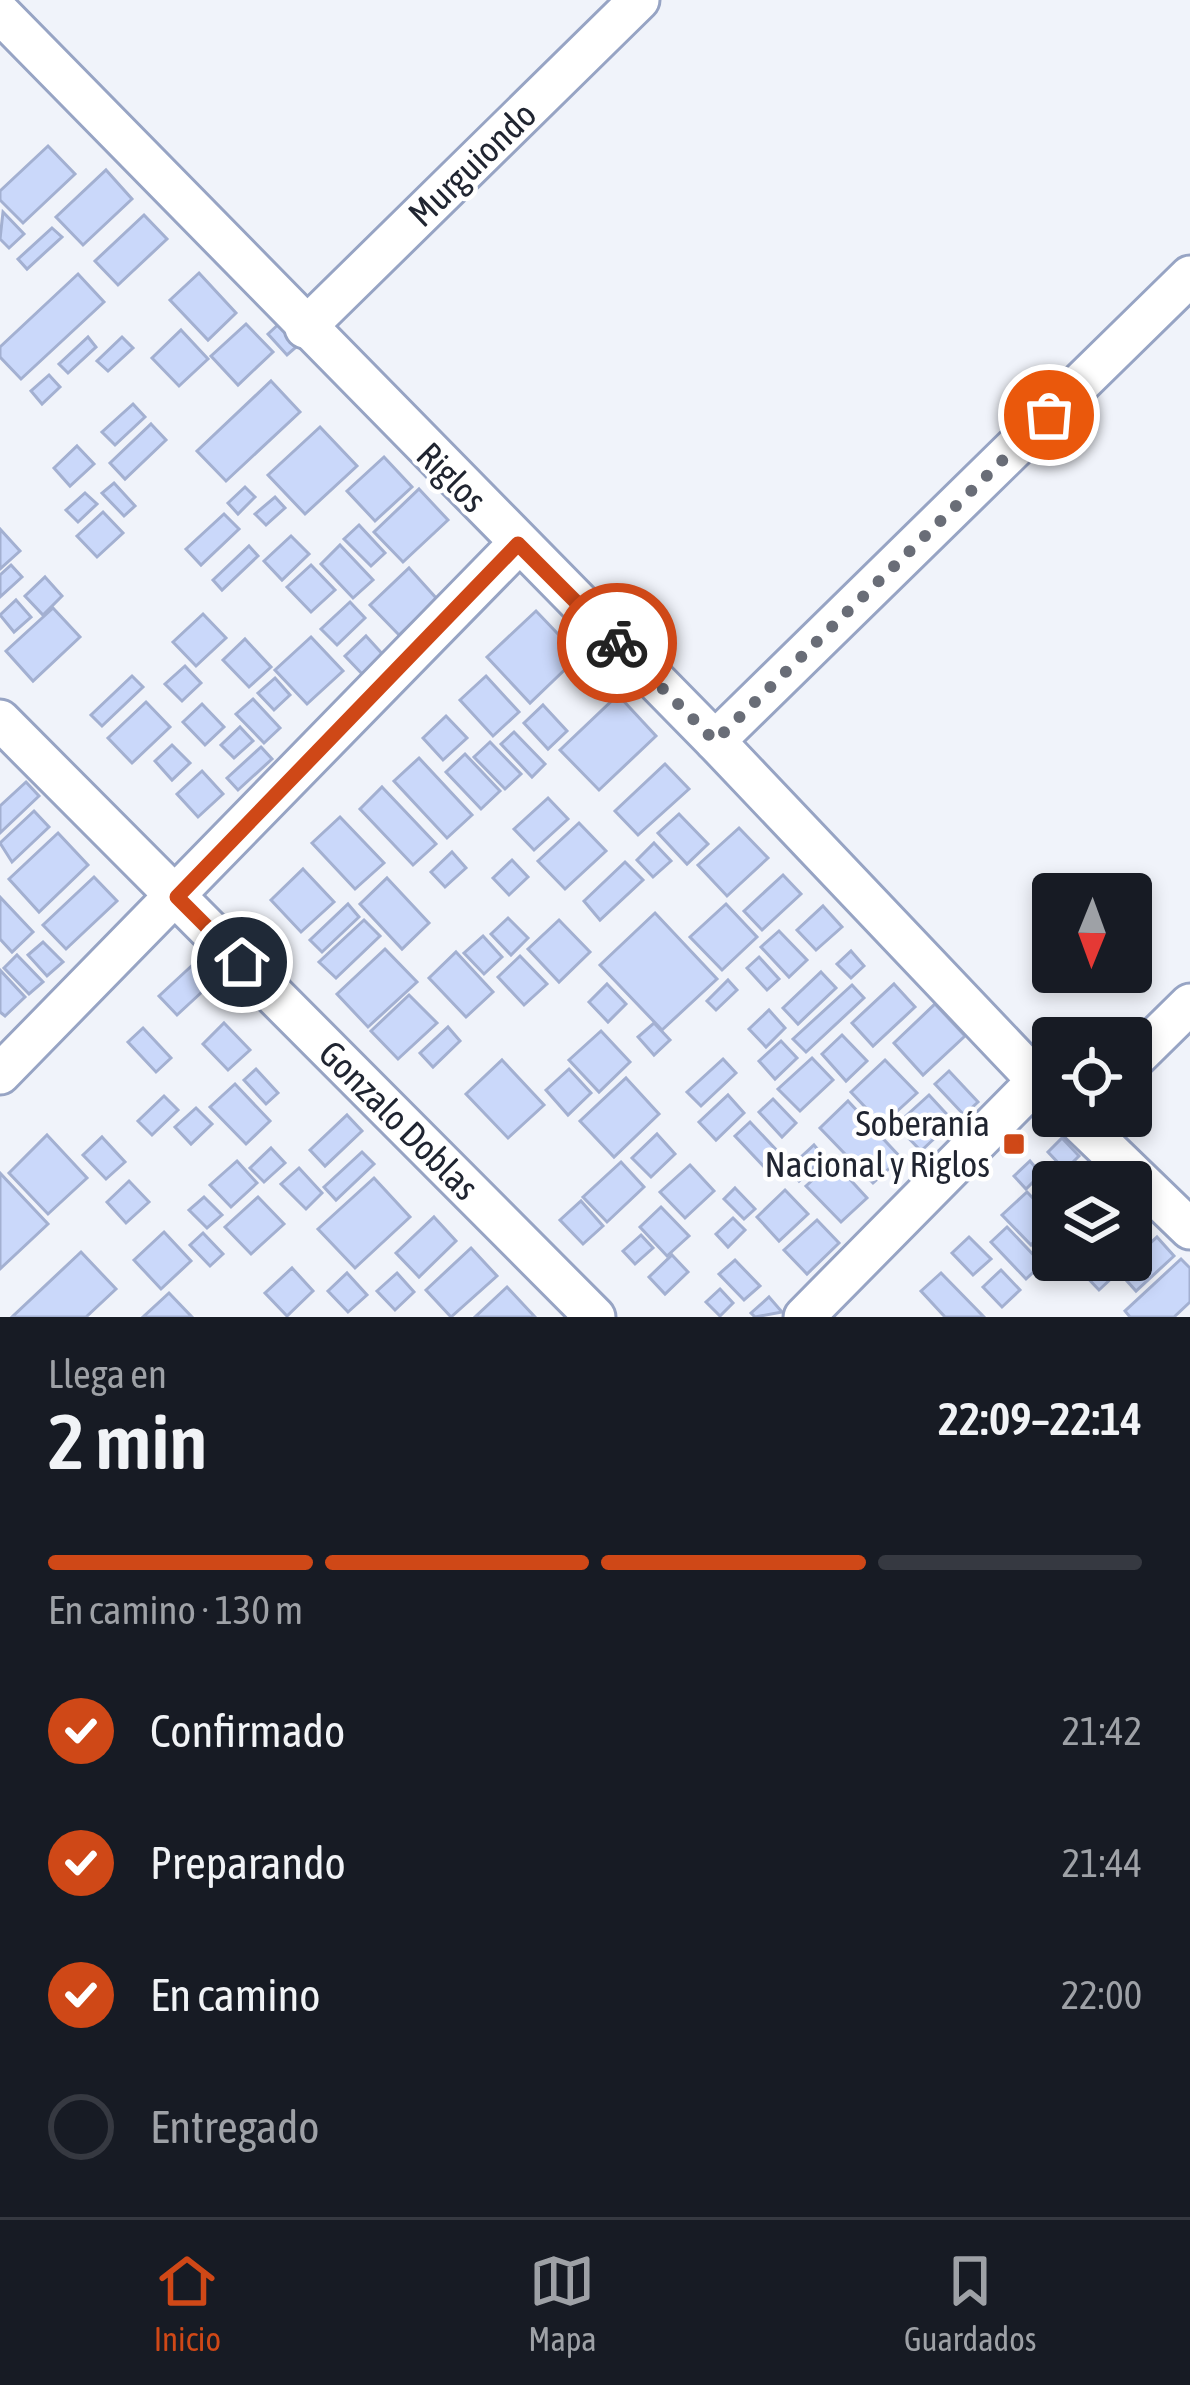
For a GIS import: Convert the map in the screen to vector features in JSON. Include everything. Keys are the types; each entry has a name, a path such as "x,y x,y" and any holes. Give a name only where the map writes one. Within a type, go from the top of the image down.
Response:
{"street":[{"name":"Murguiondo","path":"305,328 639,0"},
{"name":"Riglos","path":"0,13 715,741 1032,1073"},
{"path":"715,741 1190,276"},
{"path":"0,1074 518,544"},
{"name":"Gonzalo Doblas","path":"0,720 595,1317"},
{"path":"1152,1041 1190,1004"},
{"path":"804,1317 1032,1131"},
{"name":"Riglos","path":"1095,1137 1190,1229"}],"building":[{"path":"48,146 75,174 23,223 0,200 0,191"},
{"path":"106,170 132,199 83,245 56,217"},
{"path":"3,212 24,234 9,248 0,239"},
{"path":"144,215 167,239 118,285 95,261"},
{"path":"52,228 62,237 27,269 18,259"},
{"path":"199,273 236,313 208,340 170,300"},
{"path":"78,274 104,302 21,379 0,357 0,347"},
{"path":"282,321 302,342 287,355 268,334"},
{"path":"246,324 273,352 238,385 211,356"},
{"path":"181,330 208,359 179,386 152,358"},
{"path":"88,337 96,347 68,373 59,364"},
{"path":"122,337 133,348 108,371 97,361"},
{"path":"49,375 60,387 42,404 31,391"},
{"path":"271,381 300,412 226,481 197,451"},
{"path":"133,404 145,417 115,445 102,432"},
{"path":"151,424 166,440 125,479 110,463"},
{"path":"320,427 357,466 305,514 268,475"},
{"path":"77,446 94,464 70,486 54,468"},
{"path":"384,457 412,487 375,521 347,491"},
{"path":"114,483 135,506 124,516 102,493"},
{"path":"245,487 255,497 238,514 228,503"},
{"path":"419,489 448,520 403,562 374,532"},
{"path":"85,493 97,504 78,522 66,510"},
{"path":"275,497 285,508 266,525 255,514"},
{"path":"103,512 123,533 97,557 77,536"},
{"path":"224,514 239,529 201,565 186,549"},
{"path":"359,525 385,553 371,566 344,539"},
{"path":"0,529 20,551 0,569"},
{"path":"291,536 309,554 282,580 264,561"},
{"path":"340,545 373,580 353,598 321,564"},
{"path":"249,546 258,556 222,590 213,580"},
{"path":"11,565 22,577 0,597 0,575"},
{"path":"311,565 335,590 311,612 287,587"},
{"path":"409,568 437,599 399,635 370,605"},
{"path":"45,577 62,596 43,615 25,596"},
{"path":"16,600 31,617 14,632 0,615"},
{"path":"350,602 365,618 337,645 321,629"},
{"path":"53,608 80,637 33,681 6,651"},
{"path":"536,611 579,656 530,703 487,657"},
{"path":"203,614 226,638 196,666 173,642"},
{"path":"366,636 386,658 365,677 345,656"},
{"path":"311,637 343,671 307,704 275,670"},
{"path":"245,639 271,667 249,687 223,660"},
{"path":"185,666 201,683 182,701 165,684"},
{"path":"132,676 143,687 102,726 91,715"},
{"path":"486,676 519,712 493,736 460,700"},
{"path":"275,678 290,695 274,710 258,693"},
{"path":"618,695 656,736 599,790 560,750"},
{"path":"253,699 280,728 264,743 236,714"},
{"path":"146,702 170,727 132,763 108,738"},
{"path":"202,704 224,727 205,745 183,722"},
{"path":"543,705 567,731 548,749 524,723"},
{"path":"446,716 467,738 443,760 423,738"},
{"path":"240,727 253,741 234,758 221,745"},
{"path":"514,732 545,764 532,777 501,744"},
{"path":"490,742 521,774 505,789 474,757"},
{"path":"172,745 190,763 172,780 155,761"},
{"path":"261,747 272,759 238,790 227,778"},
{"path":"465,754 500,791 481,809 446,772"},
{"path":"419,758 472,815 447,838 394,781"},
{"path":"665,764 689,789 638,835 615,811"},
{"path":"202,771 223,794 198,817 177,794"},
{"path":"26,782 39,796 0,833 0,806"},
{"path":"382,787 436,844 413,865 360,809"},
{"path":"548,798 568,819 534,850 514,829"},
{"path":"34,811 49,827 12,862 0,843"},
{"path":"679,814 708,844 687,864 658,833"},
{"path":"340,817 384,863 355,889 312,843"},
{"path":"579,823 606,851 565,889 538,861"},
{"path":"739,828 768,858 727,896 698,865"},
{"path":"58,833 88,865 39,912 9,879"},
{"path":"654,843 671,861 653,877 637,860"},
{"path":"452,852 466,868 445,887 431,872"},
{"path":"512,860 528,877 509,895 493,878"},
{"path":"625,862 643,880 600,920 584,901"},
{"path":"303,869 334,902 301,932 271,900"},
{"path":"783,875 801,894 762,930 744,911"},
{"path":"94,877 117,901 66,949 43,925"},
{"path":"387,878 429,923 402,949 360,904"},
{"path":"0,897 33,932 12,952 0,939"},
{"path":"348,904 359,917 322,952 310,940"},
{"path":"726,904 757,937 722,970 690,937"},
{"path":"823,906 842,927 816,950 797,930"},
{"path":"655,913 717,979 662,1030 600,965"},
{"path":"508,918 528,938 511,955 491,934"},
{"path":"364,920 380,936 336,978 319,962"},
{"path":"559,920 590,952 559,982 528,949"},
{"path":"779,931 807,960 789,977 761,947"},
{"path":"483,936 502,957 484,974 464,953"},
{"path":"43,942 63,962 47,976 28,955"},
{"path":"385,949 417,982 368,1027 337,994"},
{"path":"851,951 864,966 851,978 837,964"},
{"path":"456,952 493,992 466,1017 429,978"},
{"path":"17,955 43,982 29,994 4,968"},
{"path":"520,956 547,984 524,1005 498,977"},
{"path":"759,957 779,979 767,990 747,968"},
{"path":"199,959 217,978 177,1015 159,996"},
{"path":"0,970 25,997 5,1016 0,1012"},
{"path":"821,972 836,988 798,1024 783,1008"},
{"path":"728,980 737,990 716,1010 707,1001"},
{"path":"607,984 626,1004 608,1022 589,1002"},
{"path":"894,984 915,1007 873,1046 852,1023"},
{"path":"852,985 864,998 806,1052 793,1039"},
{"path":"409,995 437,1023 398,1059 371,1031"},
{"path":"935,1004 965,1036 923,1075 894,1043"},
{"path":"769,1010 785,1028 766,1047 749,1029"},
{"path":"224,1023 250,1050 228,1070 203,1044"},
{"path":"654,1023 670,1040 654,1055 638,1037"},
{"path":"448,1027 460,1041 433,1067 420,1053"},
{"path":"143,1028 171,1058 156,1072 128,1042"},
{"path":"601,1031 630,1062 599,1092 569,1060"},
{"path":"842,1035 867,1061 846,1081 822,1054"},
{"path":"781,1041 797,1058 775,1079 759,1061"},
{"path":"812,1058 833,1080 800,1111 778,1089"},
{"path":"723,1059 736,1073 701,1106 687,1092"},
{"path":"502,1060 544,1105 508,1138 466,1094"},
{"path":"885,1060 917,1093 882,1125 851,1092"},
{"path":"256,1069 278,1093 266,1104 244,1080"},
{"path":"569,1069 591,1093 568,1115 546,1090"},
{"path":"949,1071 978,1102 964,1115 935,1084"},
{"path":"626,1078 659,1114 614,1157 580,1121"},
{"path":"235,1084 270,1121 246,1144 210,1107"},
{"path":"728,1095 744,1113 716,1140 699,1122"},
{"path":"929,1095 953,1121 921,1151 896,1125"},
{"path":"164,1096 178,1110 152,1135 138,1121"},
{"path":"773,1099 796,1123 782,1137 759,1112"},
{"path":"848,1101 901,1158 873,1183 820,1128"},
{"path":"196,1108 212,1124 191,1144 175,1127"},
{"path":"347,1115 362,1131 325,1166 310,1150"},
{"path":"750,1122 782,1156 767,1170 735,1136"},
{"path":"657,1134 675,1154 651,1177 632,1158"},
{"path":"47,1135 87,1178 48,1214 9,1173"},
{"path":"102,1137 125,1162 106,1179 83,1155"},
{"path":"1062,1138 1079,1156 1074,1161 1056,1161 1048,1152"},
{"path":"814,1145 824,1157 799,1181 788,1169"},
{"path":"271,1148 285,1163 264,1182 250,1168"},
{"path":"362,1152 374,1164 336,1200 324,1187"},
{"path":"237,1161 257,1183 231,1207 210,1185"},
{"path":"833,1161 867,1198 841,1222 806,1186"},
{"path":"621,1162 644,1187 607,1222 583,1197"},
{"path":"1032,1163 1032,1183 1026,1189 1014,1176"},
{"path":"690,1165 714,1191 685,1218 660,1192"},
{"path":"299,1168 322,1193 306,1209 281,1184"},
{"path":"0,1173 48,1224 0,1269"},
{"path":"374,1178 410,1217 355,1268 318,1229"},
{"path":"129,1181 149,1202 126,1223 107,1202"},
{"path":"735,1188 755,1209 744,1219 724,1199"},
{"path":"785,1190 808,1214 779,1241 757,1217"},
{"path":"1027,1192 1032,1197 1031,1245 1002,1215"},
{"path":"204,1197 222,1215 207,1228 189,1210"},
{"path":"258,1197 284,1224 251,1254 225,1227"},
{"path":"581,1201 603,1226 583,1244 560,1220"},
{"path":"661,1207 689,1236 667,1256 640,1227"},
{"path":"434,1217 456,1241 419,1277 396,1253"},
{"path":"733,1218 745,1230 728,1247 716,1234"},
{"path":"817,1220 839,1243 807,1274 784,1250"},
{"path":"1007,1227 1032,1253 1032,1273 1026,1279 991,1242"},
{"path":"164,1232 191,1261 161,1289 134,1260"},
{"path":"203,1233 223,1254 210,1266 190,1245"},
{"path":"641,1235 653,1248 635,1264 623,1251"},
{"path":"969,1237 991,1259 973,1275 952,1253"},
{"path":"1157,1237 1174,1256 1152,1276 1152,1242"},
{"path":"471,1248 497,1276 451,1317 426,1290"},
{"path":"81,1252 116,1289 86,1317 12,1317"},
{"path":"672,1255 688,1272 665,1294 649,1277"},
{"path":"1181,1259 1190,1268 1190,1302 1174,1317 1130,1317 1125,1311"},
{"path":"735,1260 760,1286 744,1300 719,1274"},
{"path":"292,1268 313,1291 287,1316 265,1293"},
{"path":"1001,1270 1020,1290 1002,1307 983,1287"},
{"path":"347,1273 367,1295 348,1312 328,1291"},
{"path":"397,1273 414,1292 395,1310 377,1291"},
{"path":"941,1273 984,1317 945,1317 921,1291"},
{"path":"1127,1281 1147,1281 1136,1291"},
{"path":"507,1287 535,1317 475,1317"},
{"path":"720,1289 733,1303 720,1316 706,1302"},
{"path":"169,1293 192,1317 143,1317"},
{"path":"769,1297 782,1312 755,1317 751,1313"}],"way so far":[{"path":"617,643 715,741 1049,415"}],"place":[{"name":"Soberanía Nacional y Riglos","path":"1014,1144"}],"route":[{"path":"242,962 177,897 518,544 617,643"}]}
